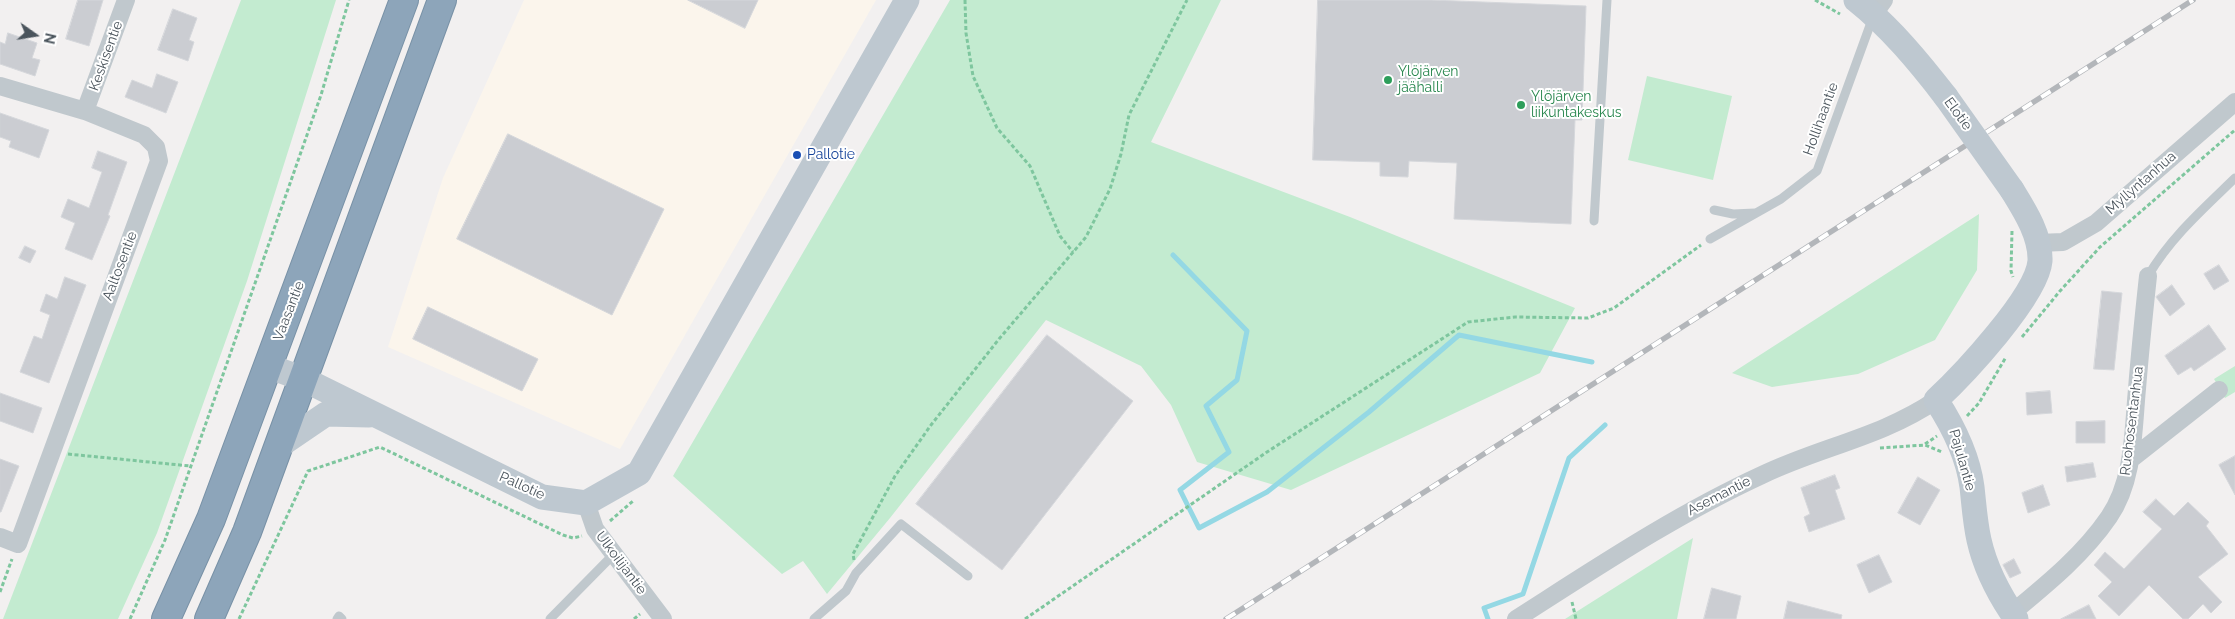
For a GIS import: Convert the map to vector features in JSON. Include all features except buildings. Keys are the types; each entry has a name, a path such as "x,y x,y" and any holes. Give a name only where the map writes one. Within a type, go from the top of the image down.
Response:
{"highway":[{"name":"Vaasantie","path":"166,619 211,520 404,0"},
{"path":"209,619 247,532 442,0"}],"street":[{"name":"Keskisentie","path":"85,111 126,0"},
{"path":"586,503 639,473 907,0"},
{"name":"Elotie","path":"1872,5 1946,96 2012,190 2025,210 2038,243"},
{"name":"Aaltosentie","path":"0,86 85,111 144,135 156,148 159,161 50,452 18,544"},
{"name":"Myllyntanhua","path":"2038,243 2064,242 2096,223 2235,102"},
{"path":"1936,400 1958,380 1987,347 2030,288 2040,261 2038,243"},
{"name":"Ruohosentanhua","path":"2014,616 2065,568 2094,537 2110,516 2120,495 2130,460 2148,276"},
{"name":"Pallotie","path":"268,366 303,378 542,497 586,503"},
{"path":"2130,460 2219,390"},
{"name":"Pajulantie","path":"1936,400 1952,425 1972,485 1974,513 1985,561 2014,616"},
{"name":"Asemantie","path":"1516,619 1645,536 1712,499 1764,474 1904,420 1936,400"},
{"path":"279,446 326,414 376,415"},
{"name":"Ulkoilijantie","path":"586,503 595,529 663,619"},
{"path":"0,537 18,544"}],"lane":[{"path":"1594,221 1606,0"},
{"name":"Hollihaantie","path":"1710,239 1781,199 1817,171 1872,5"},
{"path":"2148,276 2159,256 2181,231 2235,178"},
{"path":"1714,210 1733,214 1758,212"},
{"path":"814,619 846,591 856,573 901,524 968,576"},
{"path":"550,619 613,555"},
{"path":"337,619 339,616 342,619"}],"path":[{"path":"130,619 165,540 321,94 349,0"},
{"path":"965,0 966,33 973,76 997,128 1030,166 1060,236 1073,252"},
{"path":"856,573 853,554 895,476 931,425 993,346 1086,237 1110,189 1121,154 1129,115 1187,0"},
{"path":"2019,341 2100,247 2235,130"},
{"path":"1025,619 1267,452 1468,322 1515,317 1588,318 1614,308 1672,263 1710,239"},
{"path":"1873,449 1925,445 1970,414 1979,403 2008,354"},
{"path":"239,619 308,472 380,447 542,525"},
{"path":"50,452 190,466"},
{"path":"0,592 18,544"},
{"path":"1564,604 1572,599 1576,619"}],"shaded area":[{"path":"524,0 876,0 620,449 388,347 443,178"}],"green space":[{"path":"241,0 336,0 247,281 157,533 118,619 3,619"},
{"path":"950,0 1221,0 1151,142 1350,217 1575,308 1540,373 1291,490 1197,462 1171,405 1141,366 1046,320 890,518 827,594 803,561 782,574 673,476"},
{"path":"1647,76 1732,96 1713,180 1628,160"},
{"path":"1979,214 1977,270 1935,340 1858,374 1772,387 1732,373"},
{"path":"2235,366 2235,392 2225,398 2214,379"},
{"path":"1693,538 1677,619 1565,619"}],"waterway":[{"path":"1173,255 1247,331 1237,380 1206,406 1229,452 1180,490 1199,528 1267,492 1369,412 1459,335 1592,362"},
{"path":"1488,619 1484,608 1523,594 1569,458 1605,425"}],"railway":[{"path":"1226,619 2193,0"}],"place":[{"name":"Ylöjärven jäähalli","path":"1388,80"},
{"name":"Ylöjärven liikuntakeskus","path":"1521,105"},
{"name":"Pallotie","path":"797,155"}]}
